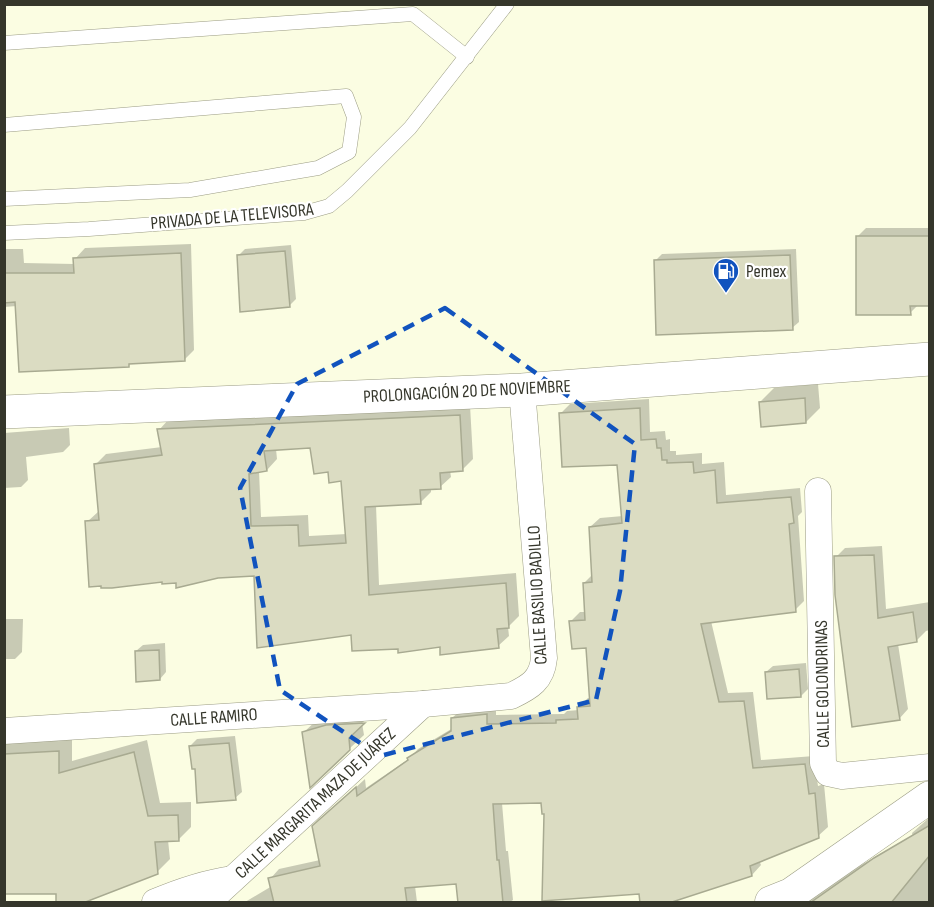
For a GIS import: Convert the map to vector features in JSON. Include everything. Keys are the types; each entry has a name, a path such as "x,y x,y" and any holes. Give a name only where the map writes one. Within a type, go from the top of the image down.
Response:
{"main road":[{"name":"PROLONGACIÓN 20 DE NOVIEMBRE","path":"4,412 522,390 930,359"}],"street":[{"name":"CALLE BASILIO BADILLO","path":"423,704 510,696 524,690 543,672 544,658 522,390"},
{"name":"CALLE GOLONDRINAS","path":"818,491 824,763 828,773 842,776 930,767"},
{"name":"CALLE RAMIRO","path":"4,731 423,704"},
{"name":"CALLE MARGARITA MAZA DE JUÁREZ","path":"208,903 423,704"},
{"path":"771,903 791,894 930,797"},
{"path":"155,903 191,888 232,879"}],"lane":[{"name":"PRIVADA DE LA TELEVISORA","path":"4,233 304,213 329,206 410,128 507,4"},
{"path":"4,43 414,9 467,57"},
{"path":"4,125 346,96 354,117 349,152 318,168 190,190 4,199"}],"highlighted area":[{"path":"445,308 635,444 620,591 596,700 380,756 280,690 240,488 297,384"}],"building":[{"path":"856,236 930,236 930,306 910,306 911,315 856,315"},
{"path":"285,251 290,307 240,312 237,255"},
{"path":"181,253 185,361 129,364 129,367 19,372 15,302 4,303 4,273 74,273 73,258"},
{"path":"790,255 793,330 656,335 654,260"},
{"path":"805,398 806,423 761,427 759,402"},
{"path":"640,408 641,440 656,439 657,448 661,448 662,460 667,460 667,463 693,462 694,473 715,470 717,503 791,497 794,523 789,524 796,612 701,624 719,702 744,701 753,768 805,764 809,794 815,793 819,838 750,866 752,876 669,903 640,903 639,894 542,901 544,814 542,814 541,803 493,804 503,903 458,903 456,884 405,888 407,903 274,903 268,878 320,866 312,826 356,787 357,796 408,760 407,758 451,731 451,718 487,714 487,724 556,723 556,720 578,719 577,707 590,706 586,648 572,649 569,621 585,620 583,583 592,582 589,527 622,523 617,465 562,467 559,413"},
{"path":"460,415 463,471 440,473 441,489 420,490 421,504 365,507 369,595 506,583 509,628 497,629 499,648 440,655 440,647 398,653 398,649 352,651 351,635 257,648 254,576 218,578 176,588 176,583 162,584 162,582 112,588 89,587 85,521 99,520 94,464 162,455 157,429","holes":["310,448 314,474 328,472 329,483 341,481 346,543 299,546 298,525 251,526 249,474 267,471 264,451"]},
{"path":"874,555 878,618 913,612 917,642 888,647 900,720 852,727 835,595 834,556"},
{"path":"159,650 160,680 136,682 135,651"},
{"path":"799,669 801,697 767,699 765,672"},
{"path":"365,723 349,738 350,750 310,788 302,732 326,725"},
{"path":"229,743 236,800 197,803 195,769 192,769 189,746"},
{"path":"59,751 59,773 134,752 148,816 178,815 179,841 155,842 158,874 83,903 56,903 56,894 4,894 4,754"},
{"path":"930,825 930,855 891,903 810,903 874,858"}],"place":[{"name":"Pemex","path":"726,294"}]}
